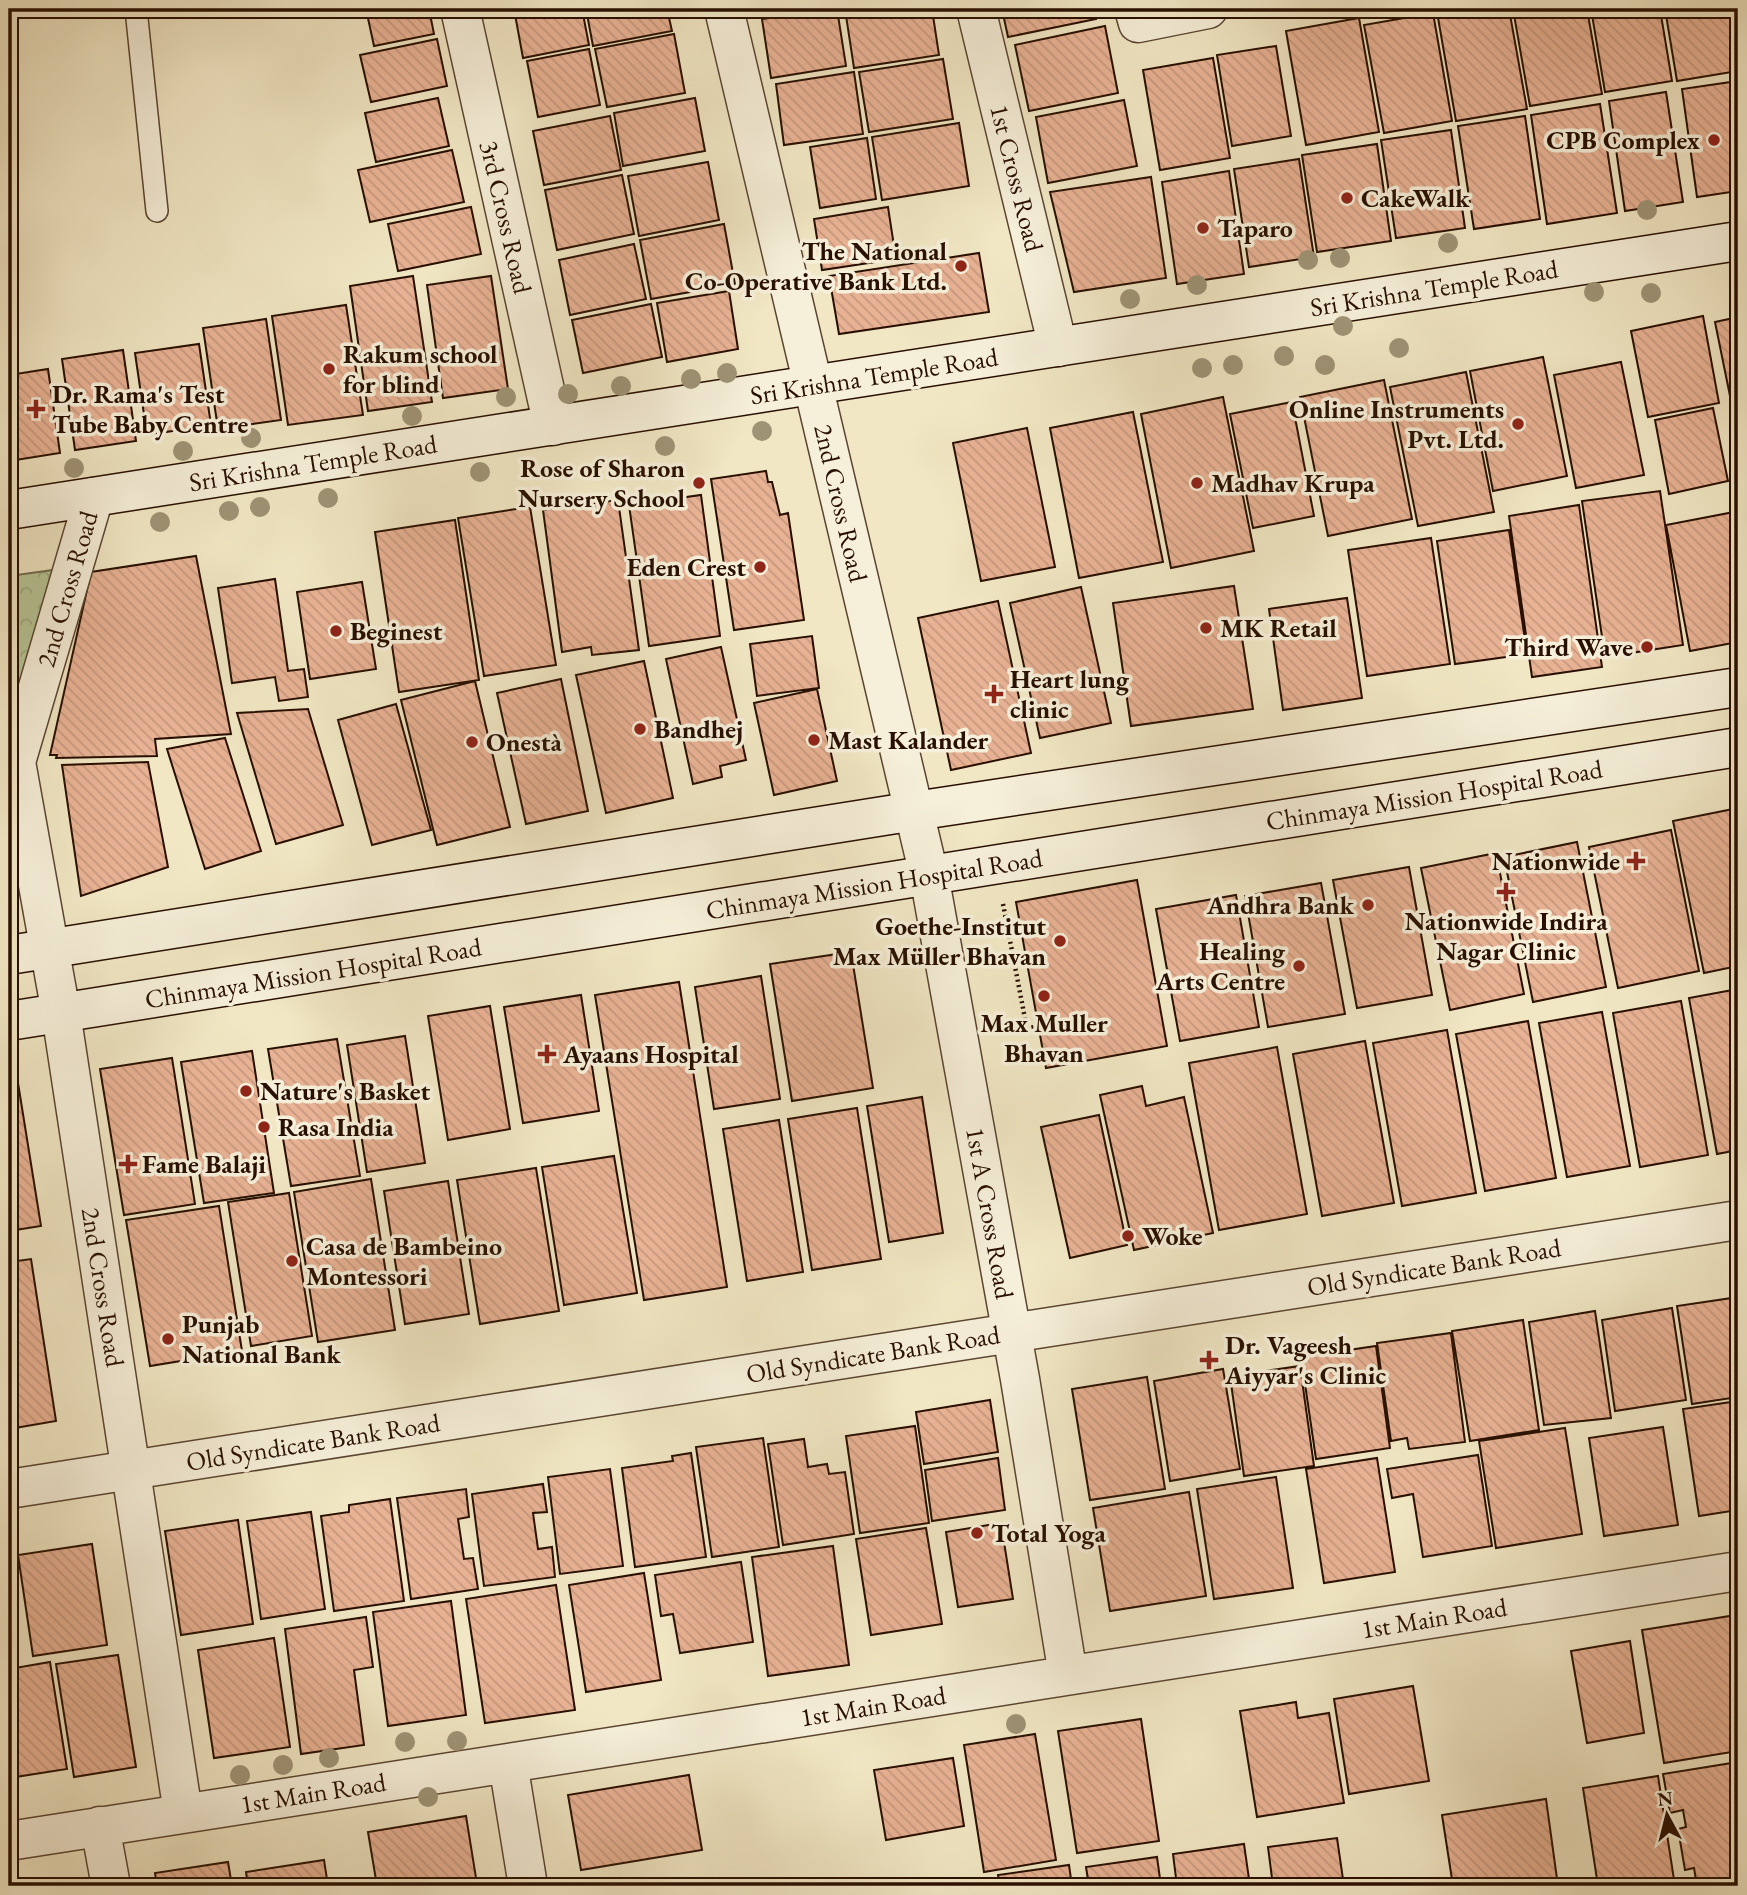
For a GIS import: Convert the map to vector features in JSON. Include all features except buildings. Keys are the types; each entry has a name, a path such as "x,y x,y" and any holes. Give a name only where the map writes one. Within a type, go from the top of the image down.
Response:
{"street":[{"name":"3rd Cross Road","path":"460,9 553,426"},
{"name":"2nd Cross Road","path":"724,9 929,875"},
{"name":"1st Cross Road","path":"976,9 1058,347"},
{"path":"1135,9 1138,23 1208,9"},
{"name":"Sri Krishna Temple Road","path":"9,510 1738,241"},
{"name":"2nd Cross Road","path":"94,497 12,757 61,1013 183,1814"},
{"path":"9,956 915,811 1738,687"},
{"name":"Chinmaya Mission Hospital Road","path":"9,1021 1738,747"},
{"name":"1st A Cross Road","path":"929,875 1011,1333 1068,1675"},
{"name":"Old Syndicate Bank Road","path":"9,1489 1738,1220"},
{"name":"1st Main Road","path":"9,1841 1738,1571"},
{"path":"508,1763 528,1886"},
{"path":"100,1826 111,1886"}],"lane":[{"path":"136,9 157,211"}],"path":[{"path":"996,865 1027,1028 1038,1027"}],"green space":[{"path":"60,569 9,720 9,576"}],"place":[{"name":"CPB Complex","path":"1714,140"},
{"name":"CakeWalk","path":"1347,198"},
{"name":"Taparo","path":"1203,228"},
{"name":"The National Co-Operative Bank Ltd.","path":"961,266"},
{"name":"Rakum school for blind","path":"329,369"},
{"name":"Dr. Rama's Test Tube Baby Centre","path":"36,409"},
{"name":"Online Instruments Pvt. Ltd.","path":"1518,424"},
{"name":"Rose of Sharon Nursery School","path":"699,483"},
{"name":"Madhav Krupa","path":"1197,483"},
{"name":"Eden Crest","path":"760,567"},
{"name":"MK Retail","path":"1206,628"},
{"name":"Beginest","path":"336,631"},
{"name":"Third Wave","path":"1647,647"},
{"name":"Heart lung clinic","path":"994,694"},
{"name":"Bandhej","path":"640,729"},
{"name":"Mast Kalander","path":"814,740"},
{"name":"Onestà","path":"472,742"},
{"name":"Nationwide","path":"1636,861"},
{"name":"Nationwide Indira Nagar Clinic","path":"1506,892"},
{"name":"Andhra Bank","path":"1368,905"},
{"name":"Goethe-Institut Max Müller Bhavan","path":"1060,941"},
{"name":"Healing Arts Centre","path":"1299,966"},
{"name":"Max Muller Bhavan","path":"1044,996"},
{"name":"Ayaans Hospital","path":"547,1054"},
{"name":"Nature's Basket","path":"246,1091"},
{"name":"Rasa India","path":"264,1127"},
{"name":"Fame Balaji","path":"128,1164"},
{"name":"Woke","path":"1128,1236"},
{"name":"Casa de Bambeino Montessori","path":"292,1261"},
{"name":"Punjab National Bank","path":"168,1339"},
{"name":"Dr. Vageesh Aiyyar's Clinic","path":"1209,1360"},
{"name":"Total Yoga","path":"977,1533"}]}
